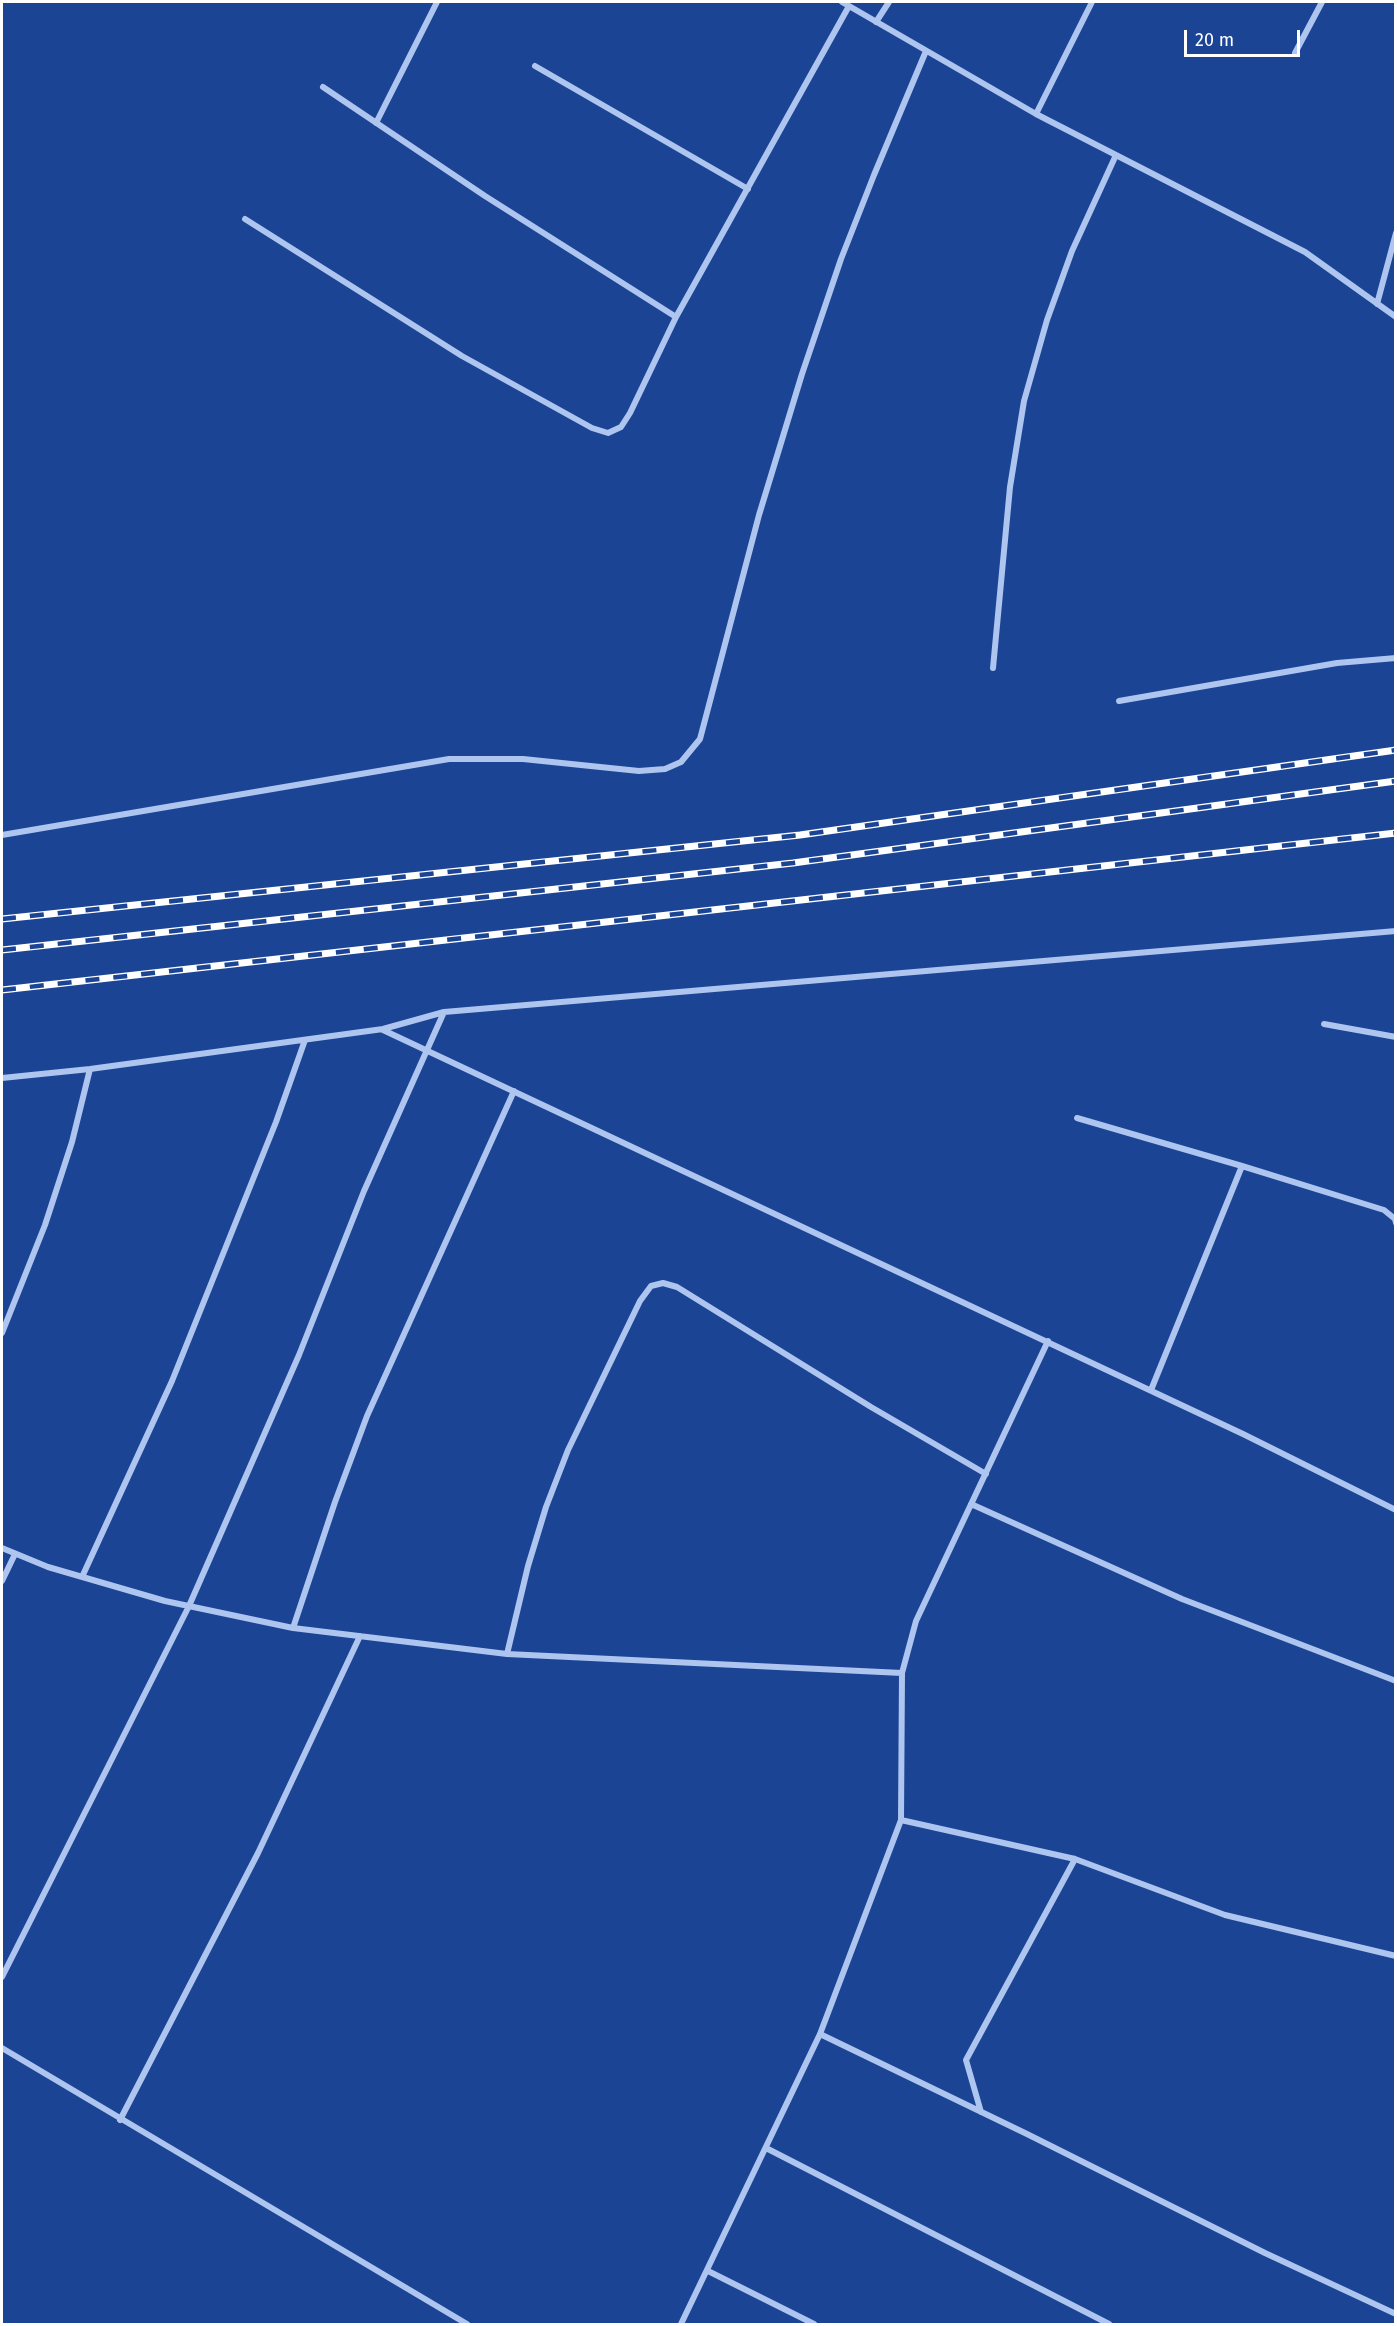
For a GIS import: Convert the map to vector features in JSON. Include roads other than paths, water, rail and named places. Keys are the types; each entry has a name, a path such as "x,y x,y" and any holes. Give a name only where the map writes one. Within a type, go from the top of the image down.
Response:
{"street":[{"path":"376,123 437,2"},
{"path":"842,2 1036,114 1305,252 1395,317"},
{"path":"876,22 889,2"},
{"path":"1036,114 1092,2"},
{"path":"1295,53 1322,2"},
{"path":"245,219 462,356 592,428 608,433 621,427 630,413 676,317 849,6"},
{"path":"2,835 449,759 523,759 639,771 665,769 681,762 700,739 759,515 841,259 927,51"},
{"path":"535,66 748,189"},
{"path":"322,87 495,203 676,317"},
{"path":"993,668 1010,487 1024,401 1047,320 1072,251 1116,155"},
{"path":"1377,304 1395,233"},
{"path":"1119,701 1337,663 1395,658"},
{"path":"2,1078 90,1070 383,1029 444,1012 1395,931"},
{"path":"2,1977 189,1606 299,1355 364,1191 444,1012"},
{"path":"1324,1024 1395,1038"},
{"path":"383,1029 1048,1341 1395,1510"},
{"path":"82,1577 176,1371 276,1122 305,1040"},
{"path":"2,1333 45,1225 72,1142 90,1070"},
{"path":"293,1628 335,1502 367,1416 514,1090"},
{"path":"1077,1118 1384,1210 1395,1219 1395,1223"},
{"path":"1151,1390 1242,1166"},
{"path":"507,1654 528,1566 546,1507 565,1460 640,1300 651,1286 663,1283 677,1287 986,1474"},
{"path":"681,2325 820,2034 901,1820 902,1673 916,1621 1048,1341"},
{"path":"971,1504 1182,1599 1395,1681"},
{"path":"2,1548 82,1577 189,1606 293,1628 507,1654 902,1673"},
{"path":"2,1581 15,1554"},
{"path":"120,2120 258,1853 360,1636"},
{"path":"901,1820 1076,1859 1225,1915 1395,1956"},
{"path":"981,2112 966,2060 1076,1859"},
{"path":"820,2034 1265,2253 1395,2314"},
{"path":"2,2048 467,2325"},
{"path":"766,2148 1109,2325"},
{"path":"708,2271 814,2325"}],"railway":[{"path":"2,919 800,835 1396,750"},
{"path":"2,950 793,863 1396,781"},
{"path":"2,990 1396,833"}]}
